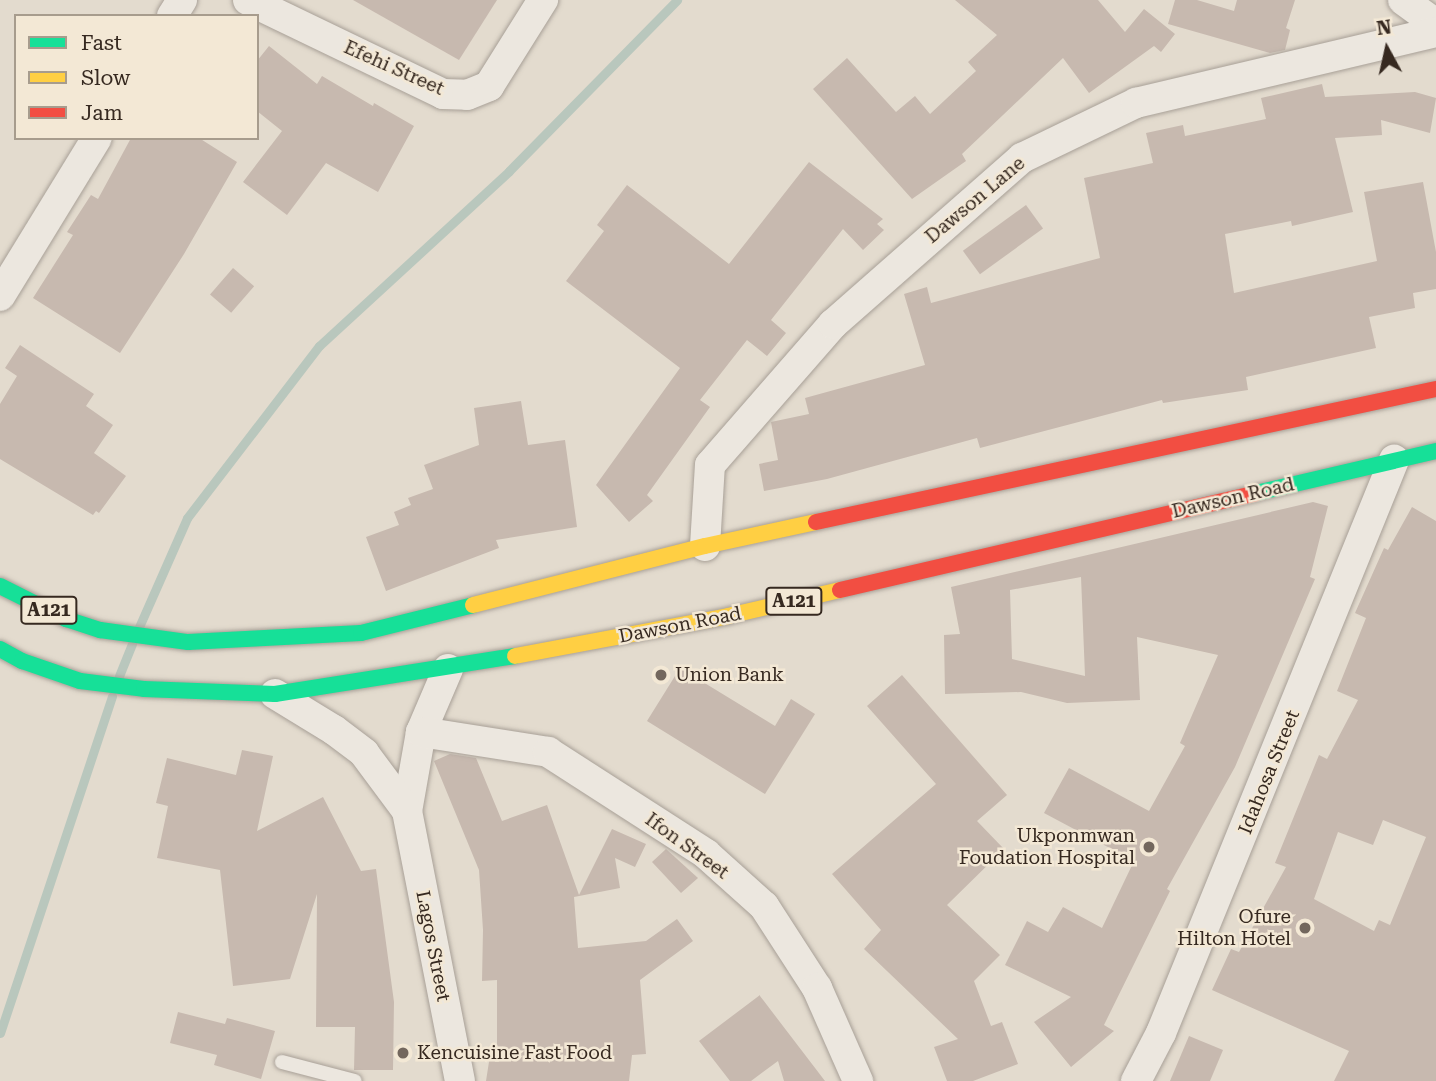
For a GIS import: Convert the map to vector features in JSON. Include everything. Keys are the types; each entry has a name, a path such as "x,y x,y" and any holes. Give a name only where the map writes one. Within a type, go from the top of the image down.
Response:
{"highway":[{"name":"A121","path":"0,586 66,619 100,631 188,642 361,633 705,546 1436,388"},
{"name":"Dawson Road","path":"0,649 22,661 80,681 144,688 275,695 448,669 728,616 1436,451"}],"street":[{"name":"Efehi Street","path":"248,0 443,94 467,95 489,86 544,0"},
{"path":"1402,0 1436,24"},
{"name":"Dawson Lane","path":"705,546 710,465 833,324 1022,158 1136,103 1436,32"},
{"path":"0,296 96,140"},
{"name":"Idahosa Street","path":"1136,1081 1161,1033 1394,460"},
{"path":"407,811 421,732 448,669"},
{"path":"275,695 334,730 364,753 407,811"},
{"name":"Ifon Street","path":"421,732 548,752 706,854 764,906 817,988 858,1081"},
{"name":"Lagos Street","path":"407,811 460,1081"}],"lane":[{"path":"282,1062 355,1081"}],"building":[{"path":"353,0 497,0 459,60"},
{"path":"955,0 1098,0 1125,32 1144,9 1175,34 1161,52 1154,46 1089,93 1063,58 962,154 966,161 912,199 813,89 847,58 896,112 915,96 930,114 976,71 968,62 997,35"},
{"path":"1175,0 1197,0 1234,11 1237,0 1295,0 1286,28 1290,30 1285,50 1270,53 1168,24"},
{"path":"269,46 317,84 322,76 414,126 378,192 326,163 287,215 243,182 282,131 259,113 259,58"},
{"path":"1322,84 1325,97 1415,92 1436,98 1430,133 1381,120 1382,135 1335,138 1353,212 1292,226 1291,221 1225,234 1234,293 1377,261 1364,192 1423,182 1436,252 1436,289 1413,293 1415,308 1369,317 1376,348 1246,377 1248,390 1163,403 1162,400 980,448 977,438 827,479 764,491 759,464 778,460 771,422 809,414 805,398 925,365 904,294 927,287 931,303 1100,258 1084,178 1153,163 1146,133 1183,125 1185,136 1266,119 1261,98"},
{"path":"130,140 202,140 237,162 184,254 120,353 33,298 73,235 67,232 91,195 98,199"},
{"path":"809,162 883,219 877,224 884,230 863,250 843,229 771,320 786,333 767,356 747,340 700,400 710,407 647,495 653,501 629,522 596,485 680,368 566,281 604,231 597,225 627,185 729,264"},
{"path":"1026,205 1043,228 980,274 963,251"},
{"path":"233,268 254,286 231,313 210,294"},
{"path":"20,345 94,394 86,406 113,425 94,453 126,476 99,513 96,511 93,515 0,459 0,404 17,376 5,368"},
{"path":"521,401 528,445 565,440 577,527 496,540 499,548 386,591 366,537 399,525 394,512 411,505 408,498 433,489 424,465 479,445 474,408"},
{"path":"1313,502 1328,506 1310,577 1315,579 1235,767 1167,889 1170,891 1104,1025 1114,1031 1071,1067 1034,1022 1071,997 1005,965 1027,921 1048,932 1063,907 1102,928 1134,861 1044,813 1069,768 1149,811 1185,746 1180,743 1218,655 1137,637 1140,700 1067,703 1021,692 945,694 944,635 960,634 951,587","holes":["1081,577 1085,676 1012,659 1010,590"]},
{"path":"1412,507 1436,521 1436,1081 1334,1081 1349,1051 1212,990 1231,949 1239,952 1286,867 1275,863 1319,755 1327,759 1358,700 1337,691 1366,618 1355,613 1384,548 1388,550","holes":["1383,820 1426,837 1390,925 1379,920 1374,931 1314,899 1338,832 1373,845"]},
{"path":"680,668 775,726 791,699 815,714 765,794 647,721"},
{"path":"902,675 1007,795 977,821 1004,849 947,905 1000,955 974,981 991,1026 1002,1022 1018,1064 973,1081 947,1081 934,1047 958,1039 864,949 881,930 832,874 936,784 867,706"},
{"path":"242,750 273,756 257,831 323,797 361,871 376,869 394,1002 393,1070 354,1070 355,1027 316,1027 317,894 290,979 233,986 220,870 157,858 168,806 156,803 167,758 236,775"},
{"path":"450,754 476,758 502,821 547,805 579,895 612,829 646,844 635,867 615,858 620,888 574,897 578,948 646,941 677,919 693,941 640,980 646,1054 632,1055 629,1081 486,1081 491,1049 497,1050 497,980 482,981 483,930 479,870 434,761"},
{"path":"666,849 698,878 681,893 652,862"},
{"path":"760,995 825,1081 784,1081 778,1061 751,1081 730,1081 699,1041"},
{"path":"178,1012 225,1024 227,1018 275,1031 261,1079 214,1065 217,1055 170,1043"},
{"path":"1189,1036 1223,1050 1210,1081 1170,1081"}],"waterway":[{"path":"139,627 187,518 319,346 509,171 677,0"},
{"path":"119,676 132,643"},
{"path":"0,1033 112,696"}],"traffic: fast":[{"path":"1256,493 1436,451"},
{"path":"0,586 66,619 100,630 188,642 361,633 473,605"},
{"path":"0,649 22,661 80,681 144,689 275,694 515,656"}],"traffic: slow":[{"path":"473,605 705,546 816,522"},
{"path":"515,656 728,616 840,590"}],"traffic: jam":[{"path":"816,522 1436,389"},
{"path":"840,590 1256,493"}],"place":[{"name":"Union Bank","path":"661,675"},
{"name":"Ukponmwan Foudation Hospital","path":"1149,847"},
{"name":"Ofure Hilton Hotel","path":"1305,928"},
{"name":"Kencuisine Fast Food","path":"403,1053"}]}
